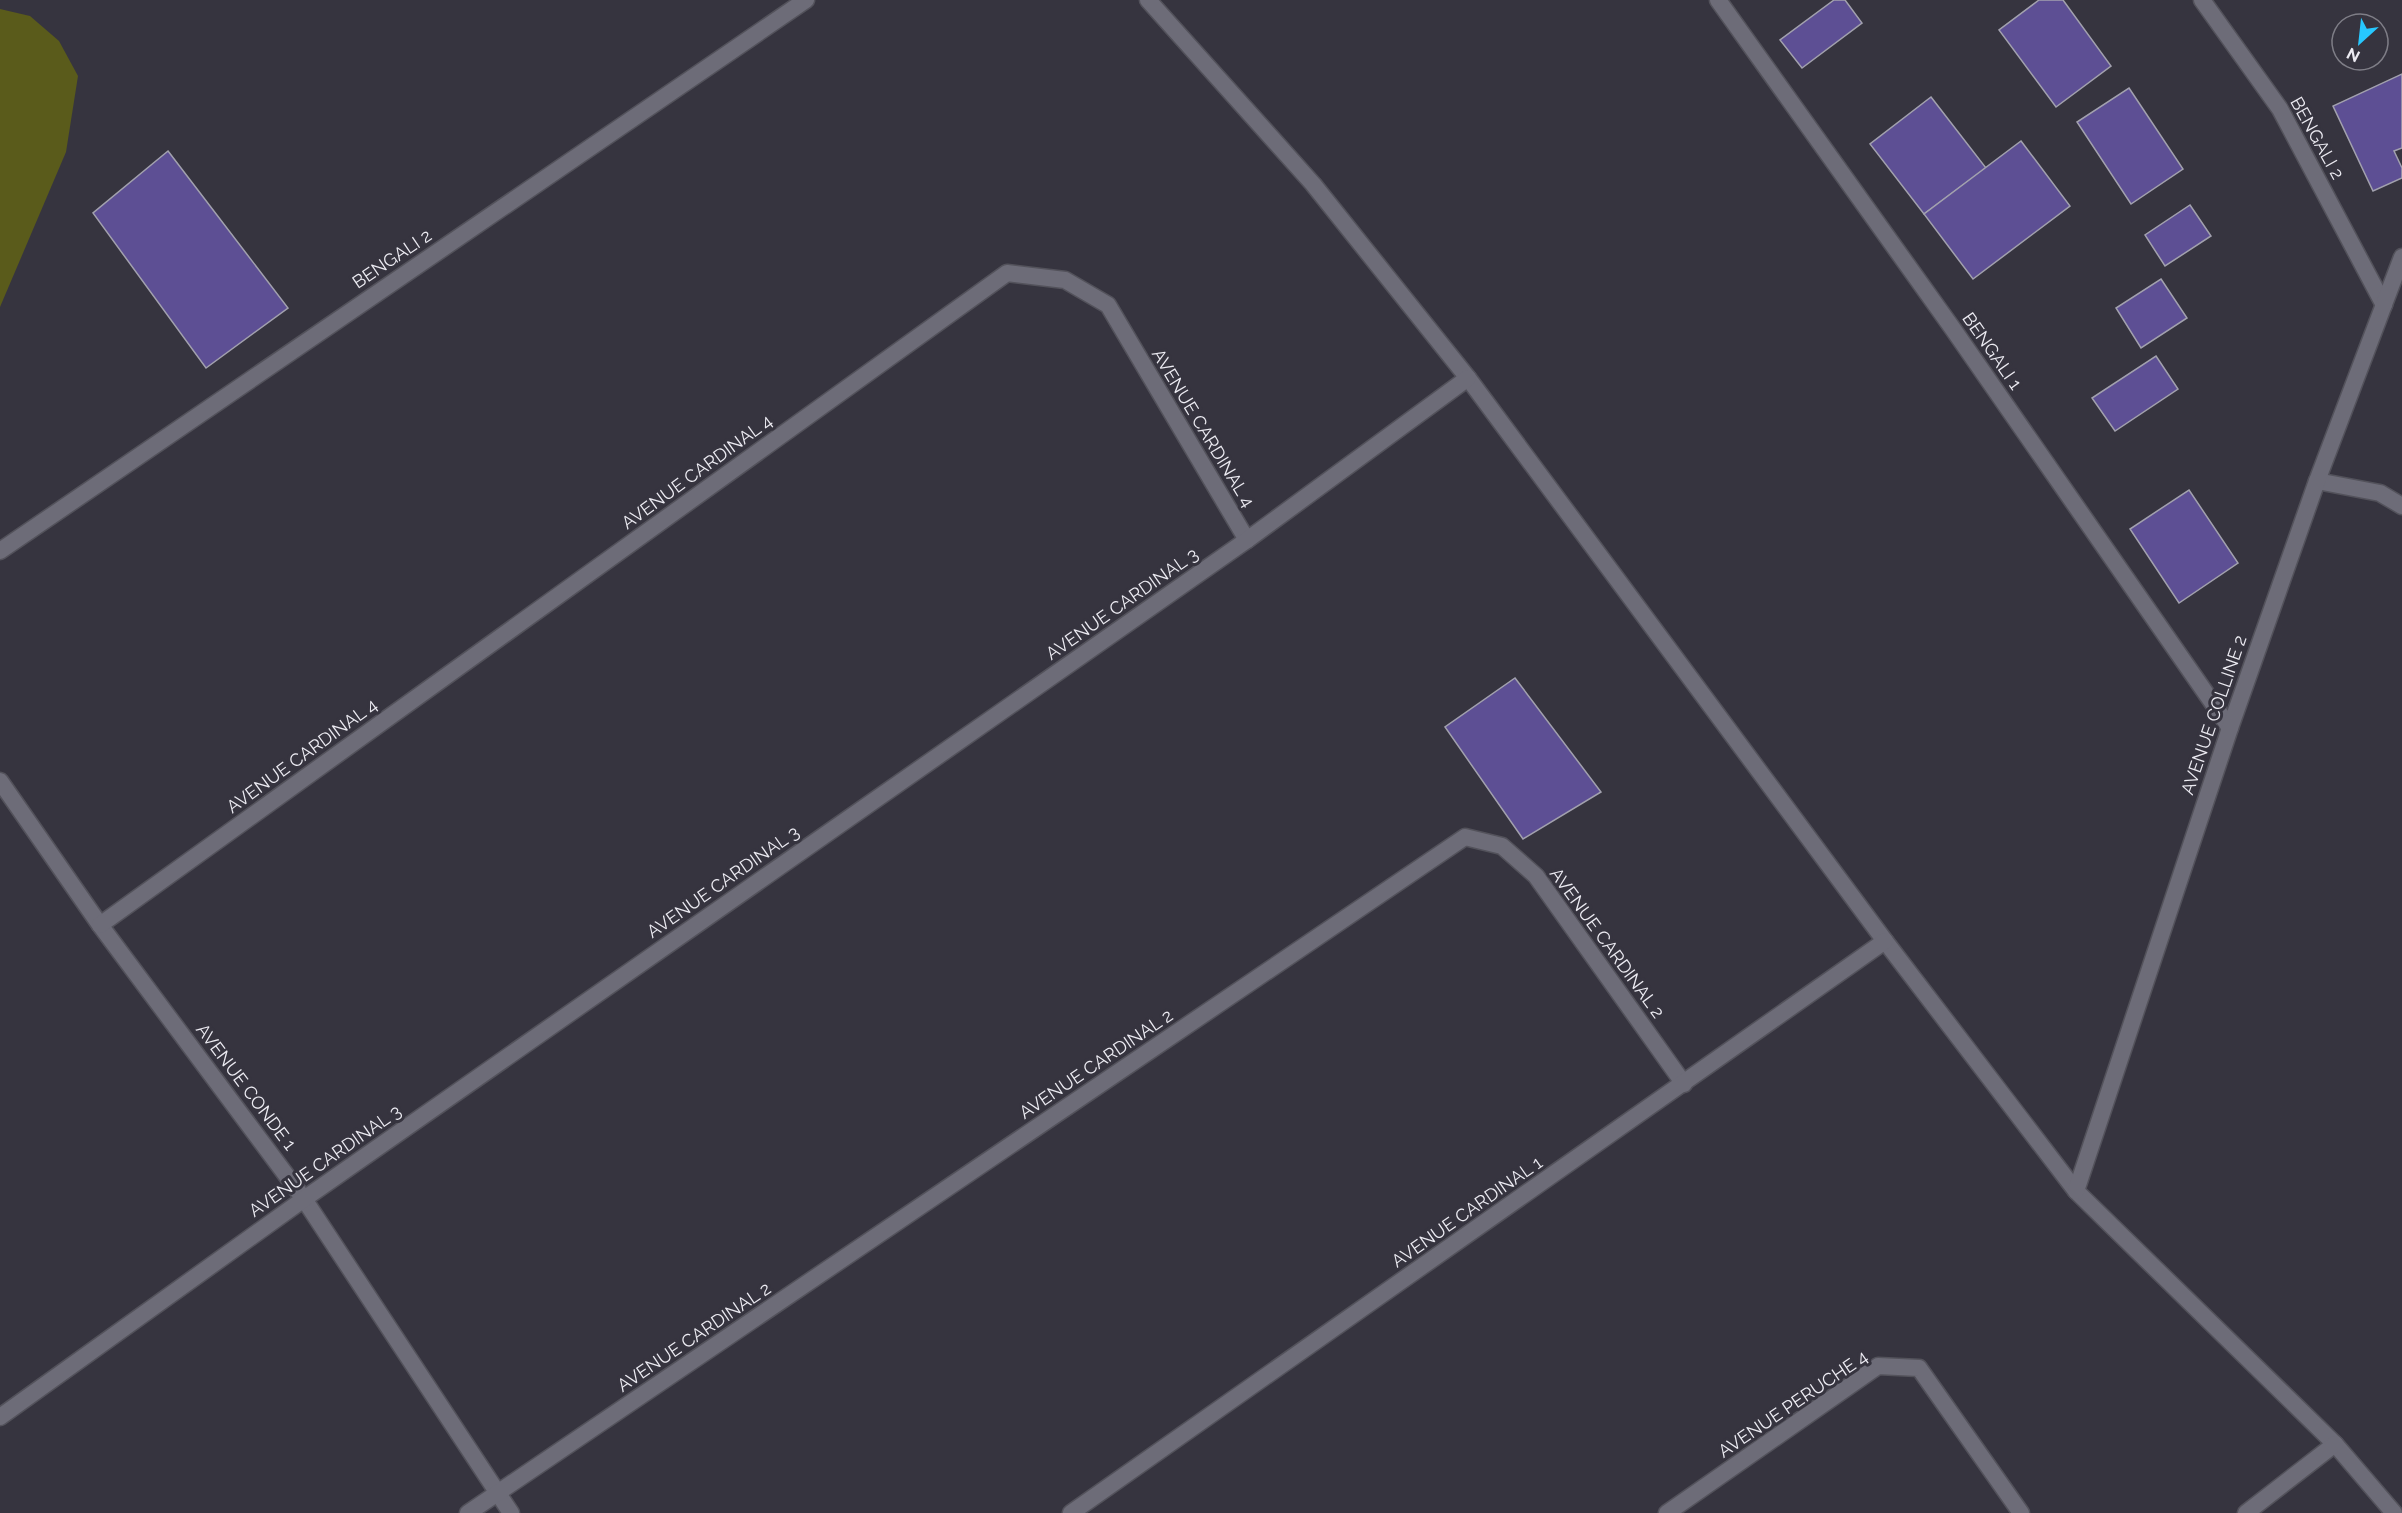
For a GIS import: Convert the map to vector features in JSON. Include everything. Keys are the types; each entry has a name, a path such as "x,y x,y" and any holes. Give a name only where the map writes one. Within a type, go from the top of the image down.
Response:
{"street":[{"name":"BENGALI 2","path":"0,551 806,0"},
{"path":"1148,0 1313,184 1468,378 1885,941 2076,1191 2335,1444 2394,1513"},
{"name":"BENGALI 1","path":"1718,0 1953,329 2230,728"},
{"name":"BENGALI 2","path":"2202,0 2280,109 2385,304"},
{"name":"AVENUE COLLINE 2","path":"2076,1191 2230,728 2317,481 2402,256"},
{"name":"AVENUE CARDINAL 4","path":"100,925 1007,273 1065,280 1108,305 1247,540"},
{"name":"AVENUE CARDINAL 3","path":"0,1417 304,1199 1247,540 1468,378"},
{"path":"2317,481 2380,494 2402,506"},
{"name":"AVENUE CONDE 1","path":"0,781 100,925 304,1199 511,1513"},
{"name":"AVENUE CARDINAL 2","path":"468,1513 1465,837 1502,846 1536,876 1684,1084"},
{"name":"AVENUE CARDINAL 1","path":"1071,1513 1885,941"},
{"name":"AVENUE PERUCHE 4","path":"1667,1513 1878,1366 1919,1368 2021,1513"},
{"path":"2246,1513 2335,1444"}],"shaded area":[{"path":"0,9 30,16 59,41 78,76 66,152 0,307"}],"building":[{"path":"1834,0 1845,0 1862,23 1802,68 1780,40"},
{"path":"2039,0 2063,0 2111,66 2056,107 1999,30"},
{"path":"2402,74 2402,148 2394,151 2402,168 2402,178 2373,191 2333,106"},
{"path":"2129,88 2183,169 2131,204 2077,122"},
{"path":"1931,97 1986,168 1924,214 1870,144"},
{"path":"2021,141 2070,206 1973,279 1924,214"},
{"path":"168,151 288,308 206,368 93,213"},
{"path":"2190,205 2211,236 2165,266 2145,235"},
{"path":"2161,279 2187,318 2141,348 2116,308"},
{"path":"2156,356 2178,389 2115,431 2092,398"},
{"path":"2189,490 2238,563 2179,603 2130,529"},
{"path":"1515,678 1601,792 1523,839 1445,727"}]}
